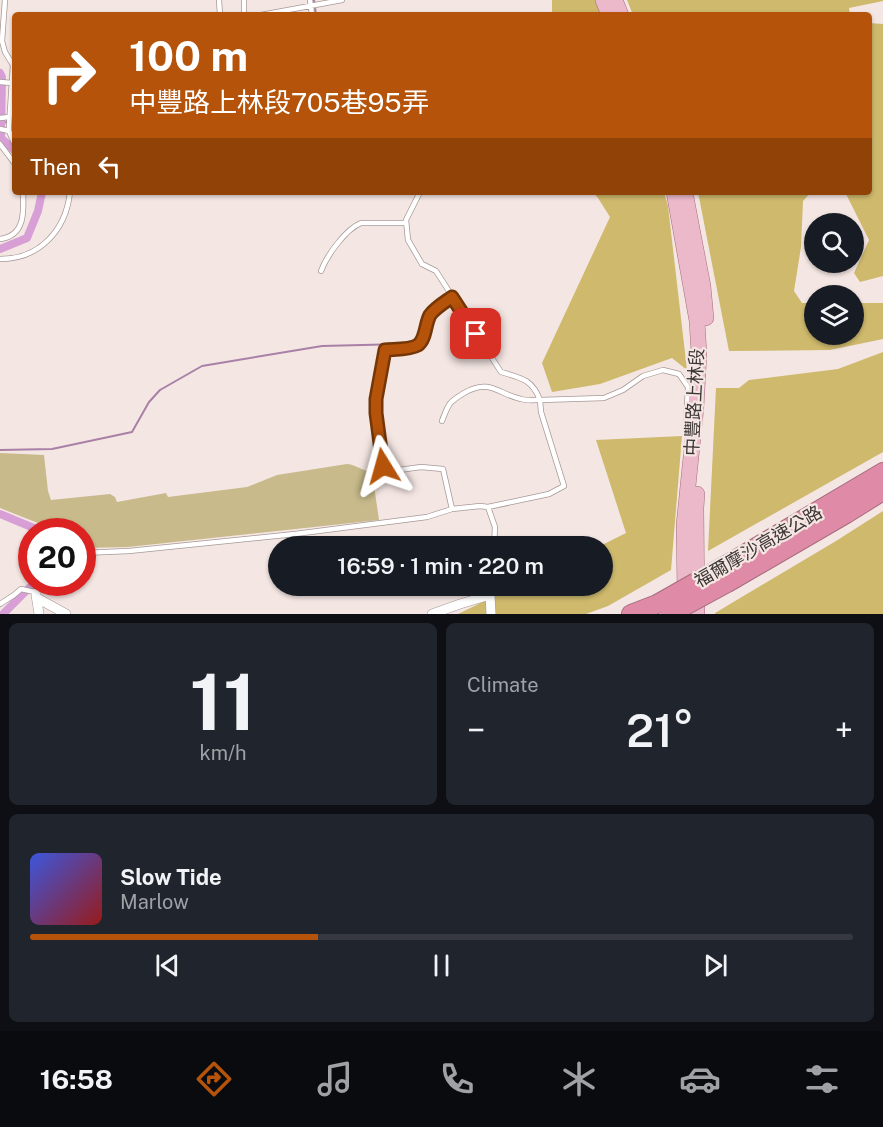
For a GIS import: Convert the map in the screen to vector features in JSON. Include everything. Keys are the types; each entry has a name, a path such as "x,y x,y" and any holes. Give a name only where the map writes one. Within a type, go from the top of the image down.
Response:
{"highway":[{"name":"福爾摩沙高速公路","path":"727,574 883,472"},
{"name":"福爾摩沙高速公路","path":"631,614 664,609 727,574 846,514 883,490"}],"main road":[{"name":"中豐路上林段","path":"675,195 697,321 699,354 696,408 699,430 696,508 697,614"},
{"name":"中豐路上林段","path":"685,614 684,525 708,357 703,286 686,195"}],"street":[{"path":"36,596 39,614"},
{"path":"38,596 66,614"},
{"path":"432,614 476,596"},
{"path":"491,596 491,614"}],"lane":[{"path":"5,0 2,41 12,63"},
{"path":"310,0 312,12"},
{"path":"278,12 342,0"},
{"path":"12,74 9,118 12,136"},
{"path":"0,82 11,83"},
{"path":"0,118 9,118"},
{"path":"0,129 9,128"},
{"path":"0,144 12,160"},
{"path":"0,239 8,238 18,231 23,195"},
{"path":"0,259 23,255 47,242 64,219 70,195"},
{"path":"96,553 129,552 427,517 452,509 488,507 549,494 564,486 536,388 521,378 501,372 436,271 422,264 408,240 405,223 419,195"},
{"path":"321,270 335,246 356,225 405,223"},
{"path":"452,297 432,312 420,344 385,350 376,399 383,466 392,471 421,467 443,469 452,509"},
{"path":"442,421 449,402 471,389 482,386 523,400 604,398 623,390 643,376 663,370 679,374 688,387 687,425 699,430"},
{"path":"488,507 495,527 495,536"},
{"path":"0,604 18,592"}],"shaded area":[{"path":"552,0 596,0 601,12 552,12"},
{"path":"627,0 883,0 849,8 850,12 632,12"},
{"path":"872,23 883,24 883,276 860,282 854,273 864,273 864,251 869,240 864,230 864,213 856,213 846,195 872,195"},
{"path":"596,195 665,195 687,370 672,358 600,384 552,392 542,363 610,217"},
{"path":"699,195 808,195 803,201 801,247 794,291 804,303 804,345 854,345 830,350 729,351"},
{"path":"864,303 883,303 883,339 864,343"},
{"path":"883,352 883,452 708,551 716,388 739,388 749,380 838,369"},
{"path":"682,436 671,570 608,606 586,614 458,614 495,596 613,596 613,540 626,533 596,440"},
{"path":"0,453 44,455 51,500 110,494 117,502 166,493 168,497 247,487 277,475 347,464 372,472 379,520 128,547 96,548 96,518 25,518 0,508"},
{"path":"883,511 883,614 715,614 836,541"}],"waterway":[{"path":"314,0 316,12"},
{"path":"0,73 2,77 1,138 12,148"},
{"path":"1,122 12,123"},
{"path":"0,249 27,238 38,211 41,195"},
{"path":"0,450 52,449 132,432 149,402 160,390 202,366 322,346 403,344"},
{"path":"0,514 18,521"},
{"path":"3,614 21,596"}],"route":[{"path":"383,466 376,399 385,350 420,344 432,312 452,297 476,334"}]}
